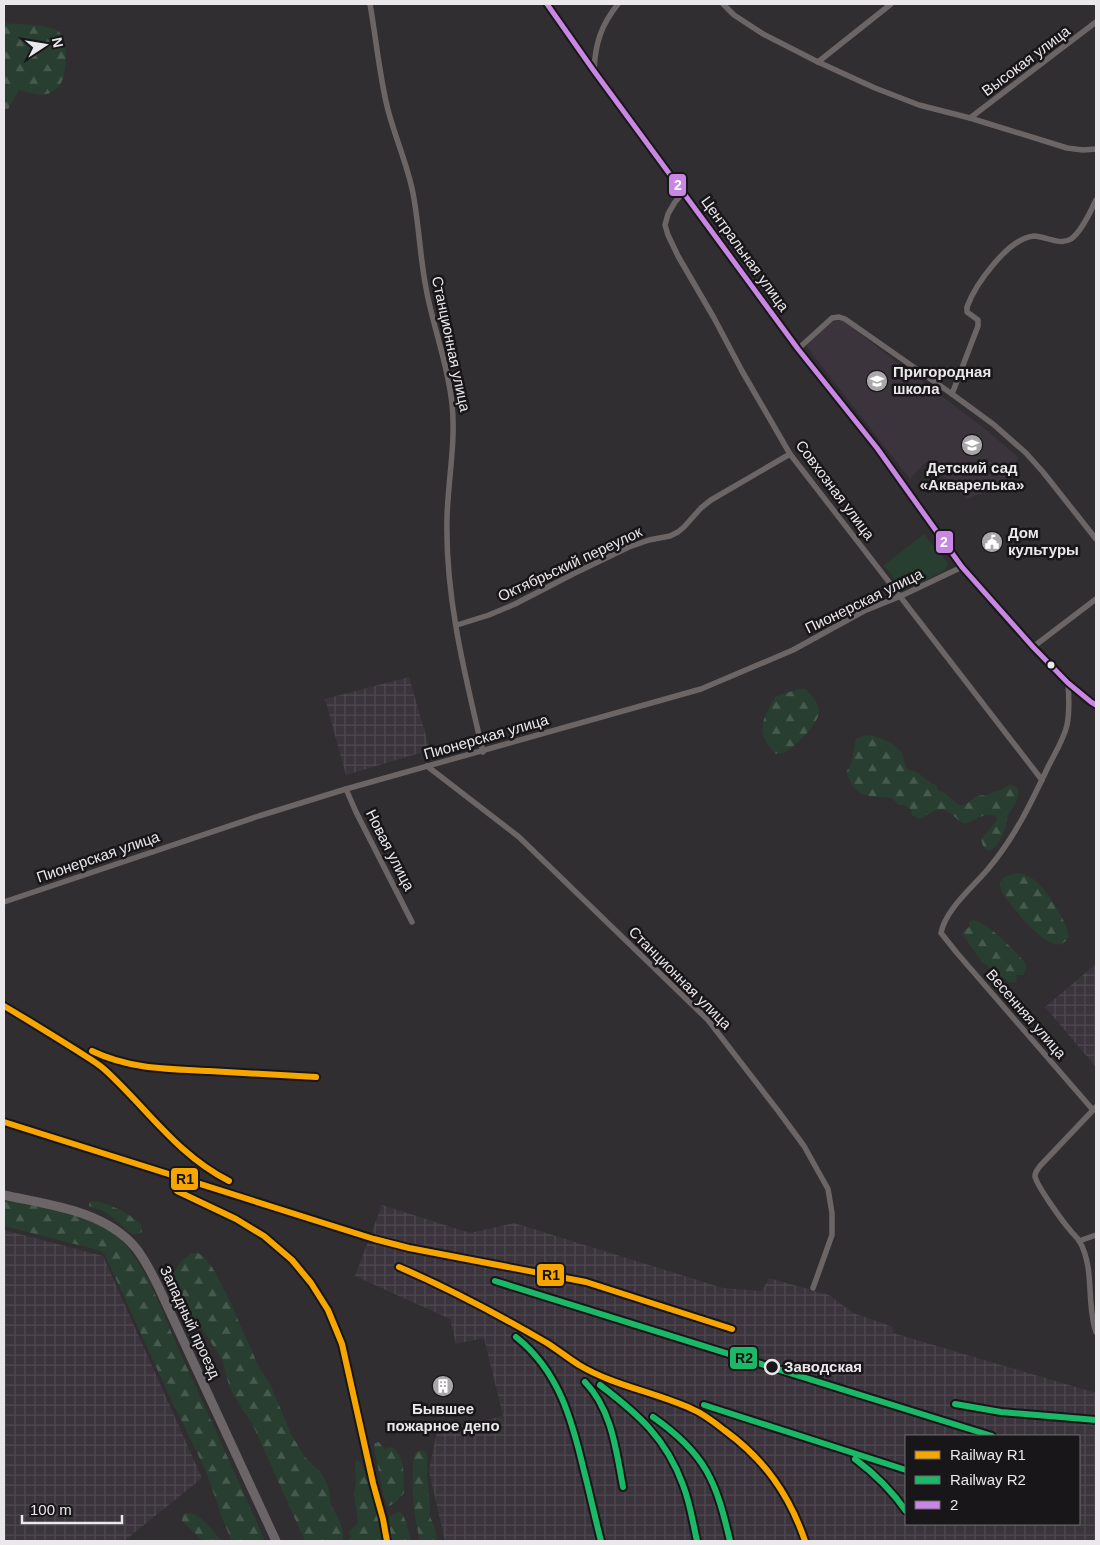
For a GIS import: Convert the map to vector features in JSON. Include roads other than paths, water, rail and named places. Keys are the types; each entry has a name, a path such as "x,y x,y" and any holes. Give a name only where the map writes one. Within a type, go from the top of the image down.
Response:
{"main road":[{"name":"Западный проезд","path":"4,1195 71,1210 91,1217 111,1226 135,1248 150,1270 159,1288 276,1541"}],"street":[{"name":"Станционная улица","path":"370,4 382,85 413,193 426,289 452,402 454,422 447,518 450,579 465,675 483,752"},
{"name":"Центральная улица","path":"547,4 798,349 877,448 962,567 1033,647 1068,682 1096,705"},
{"path":"594,71 597,43 602,27 618,4"},
{"path":"723,4 734,15 762,34 818,62 918,105 970,118 1068,148 1096,149"},
{"path":"818,62 891,4"},
{"name":"Высокая улица","path":"970,118 1096,22"},
{"name":"Совхозная улица","path":"684,192 668,214 665,225 668,235 742,371 790,454 1042,780"},
{"path":"952,394 978,326 978,320 967,312 967,307 980,280 1006,252 1028,238 1035,236 1064,241 1071,239 1083,225 1096,200"},
{"path":"798,349 832,318 839,317 845,319 993,424 1026,453 1096,539"},
{"name":"Октябрьский переулок","path":"456,626 515,604 575,572 629,547 678,532 711,500 790,454"},
{"name":"Пионерская улица","path":"4,902 259,816 346,789 483,752 701,689 792,650 864,611 962,567"},
{"path":"1033,647 1096,599"},
{"path":"1042,780 1067,724 1069,707 1068,682"},
{"name":"Станционная улица","path":"427,766 519,837 708,1020 779,1112 804,1146 828,1189 832,1212 832,1234 813,1288"},
{"name":"Весенняя улица","path":"1042,780 1015,833 989,868 949,914 941,933 1094,1108"},
{"name":"Новая улица","path":"346,789 412,922"},
{"path":"1094,1108 1035,1172 1041,1189 1069,1229 1080,1241 1089,1272 1091,1312 1096,1332"},
{"path":"1080,1241 1096,1235"}],"rail line":[{"name":"R1","path":"4,1006 101,1066 177,1144 193,1158 229,1181"},
{"name":"R1","path":"92,1051 134,1065 149,1067 316,1077"},
{"name":"R1","path":"4,1122 374,1239 409,1248 586,1282 732,1329"},
{"name":"R1","path":"177,1191 236,1219 264,1236 292,1260 311,1283 328,1310 342,1344 387,1541"},
{"name":"R1","path":"399,1267 493,1312 592,1372 620,1384 678,1403 709,1418 751,1453 774,1479 791,1508 805,1541"},
{"name":"R2","path":"495,1281 989,1435"},
{"name":"R2","path":"516,1337 531,1350 543,1365 562,1398 574,1433 601,1541"},
{"name":"R2","path":"585,1382 601,1405 612,1431 623,1487"},
{"name":"R2","path":"600,1385 627,1406 649,1428 668,1454 676,1468 685,1492 697,1541"},
{"name":"R2","path":"955,1404 1001,1412 1096,1420"},
{"name":"R2","path":"704,1405 905,1470"},
{"name":"R2","path":"653,1417 671,1430 697,1457 706,1470 720,1502 730,1541"},
{"name":"R2","path":"855,1459 883,1483 905,1510"}],"place":[{"name":"Пригородная школа","path":"877,381"},
{"name":"Детский сад «Акварелька»","path":"972,445"},
{"name":"Дом культуры","path":"992,542"},
{"name":"Заводская","path":"772,1367"},
{"name":"Бывшее пожарное депо","path":"443,1386"}]}
